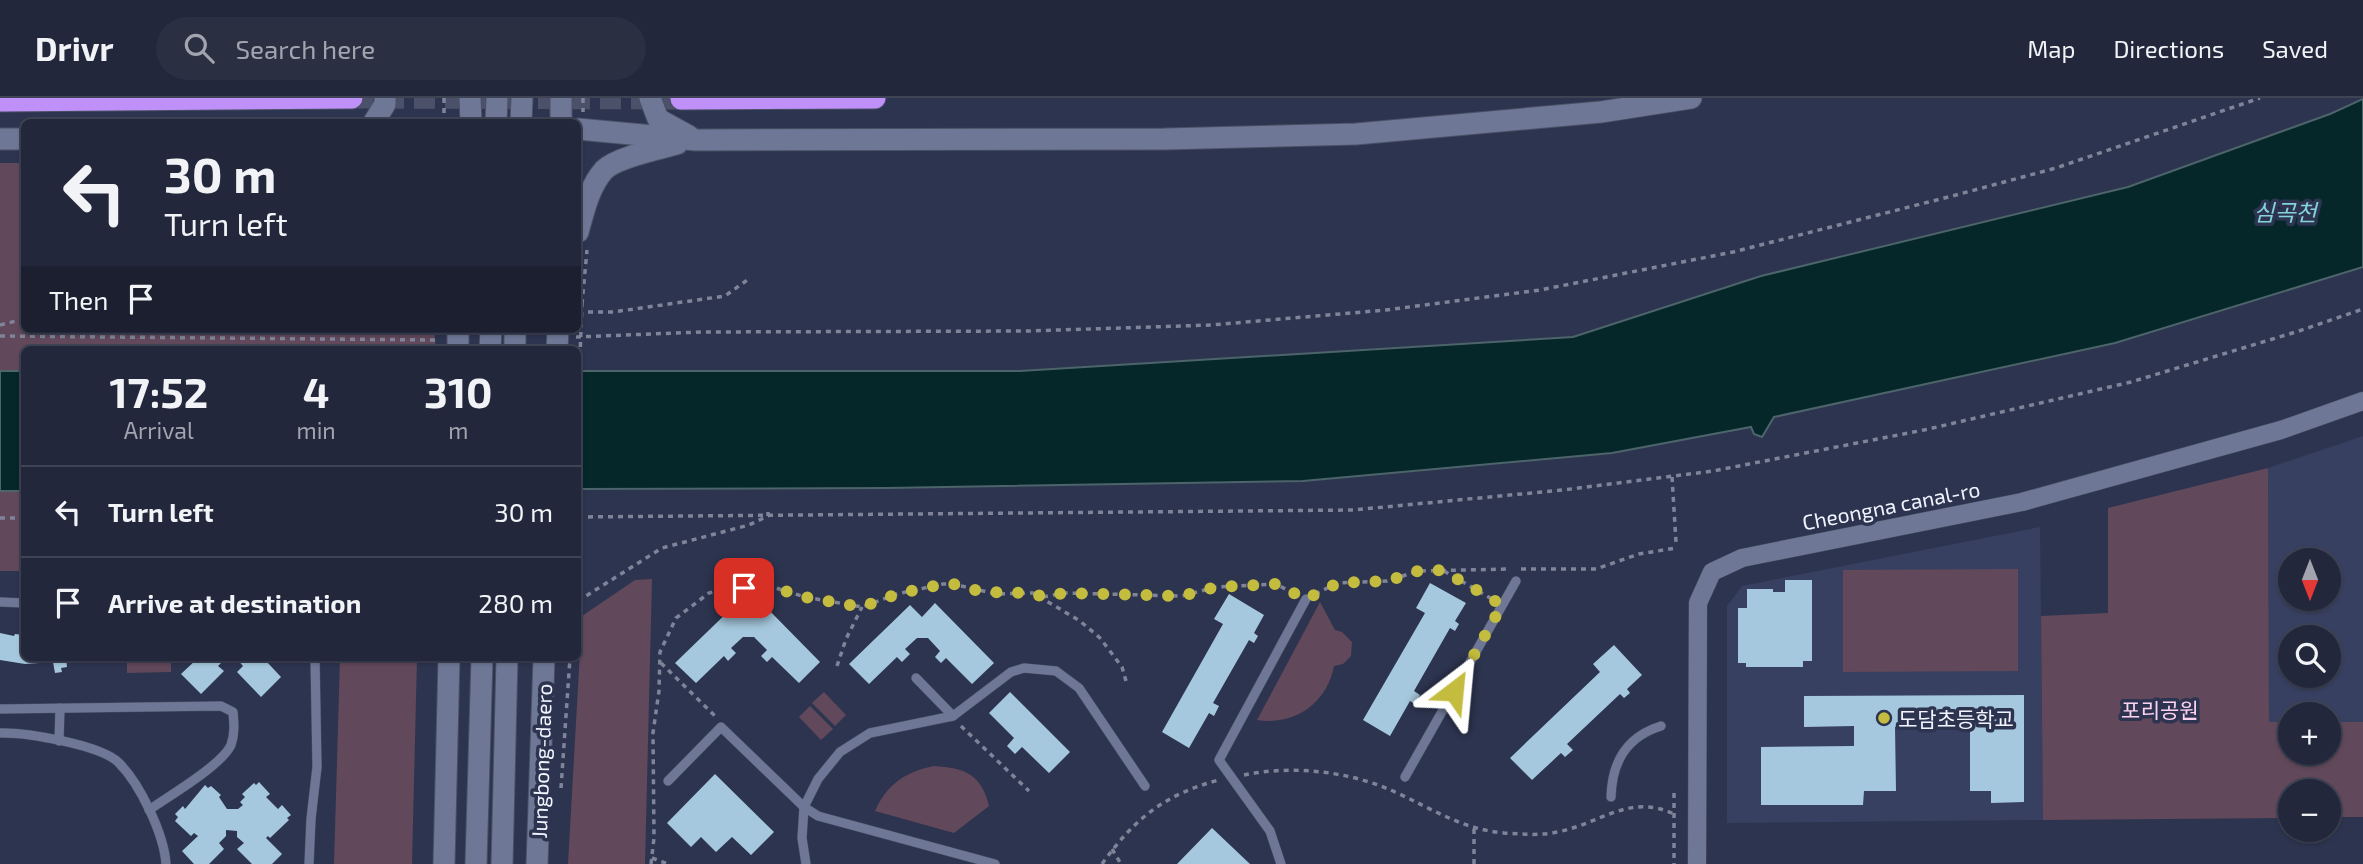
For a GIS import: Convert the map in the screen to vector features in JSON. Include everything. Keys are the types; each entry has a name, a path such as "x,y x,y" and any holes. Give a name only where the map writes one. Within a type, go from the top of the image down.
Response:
{"highway":[{"path":"0,101 352,98"},
{"path":"681,99 875,98"}],"street":[{"path":"376,119 385,104 385,98"},
{"path":"470,98 471,119"},
{"path":"496,119 497,98"},
{"path":"521,119 522,98"},
{"path":"561,98 561,119"},
{"path":"650,98 658,119 696,140"},
{"path":"581,120 696,140 1165,139 1356,134 1601,112 1691,98"},
{"path":"0,139 21,139"},
{"path":"581,222 591,190 605,169 641,153 696,140"},
{"name":"Cheongna canal-ro","path":"1696,864 1698,603 1712,572 1742,558 2022,502 2281,430 2363,401"},
{"path":"444,864 449,661"},
{"path":"476,864 482,661"},
{"name":"Jungbong-daero","path":"502,864 507,661"},
{"name":"Jungbong-daero","path":"537,864 544,661"}],"lane":[{"path":"1405,777 1516,581"},
{"path":"1281,864 1270,831 1219,760 1306,599"},
{"path":"0,602 21,603"},
{"path":"309,864 317,767 315,661"},
{"path":"806,864 802,838 804,807 809,794 840,752 870,733 953,716 1011,672 1024,668 1056,671 1079,688 1145,786"},
{"path":"916,678 953,716"},
{"path":"0,709 221,706 233,712 231,746 211,766 149,810"},
{"path":"60,708 60,741"},
{"path":"1611,797 1612,778 1619,759 1642,734 1661,726"},
{"path":"668,781 721,727 804,807 818,816 995,864"},
{"path":"0,733 19,732 77,744 118,761 145,800 165,847 166,864"}],"path":[{"path":"444,98 444,113"},
{"path":"580,119 583,98"},
{"path":"581,333 1029,331 1211,325 1386,310 1540,290 1733,252 1994,185 2056,168 2260,98"},
{"path":"581,329 587,252"},
{"path":"581,312 613,312 725,296 750,278"},
{"path":"581,517 1353,510 1563,490 1672,477 1838,448 2131,382 2363,309"},
{"path":"0,325 21,320"},
{"path":"0,336 453,340"},
{"path":"1043,597 1064,593 1182,596 1216,587 1276,584 1306,599 1338,583 1387,581 1418,571 1589,569 1606,566 1676,545 1672,477"},
{"path":"581,599 662,548 749,525 768,514"},
{"path":"0,518 21,518"},
{"path":"1442,570 1502,605"},
{"path":"651,864 654,838 653,733 663,642 676,618 709,593 724,589 776,588 804,597 862,607 897,594 943,584 983,592 1033,593 1080,621 1100,638 1122,667 1126,681"},
{"path":"837,666 846,639 862,607"},
{"path":"561,801 570,661"},
{"path":"660,662 713,713 721,727"},
{"path":"953,716 963,729 1029,791"},
{"path":"1102,864 1132,827 1157,805 1194,788 1232,777 1283,770 1345,776 1394,791 1452,821 1508,833 1544,834 1570,829 1632,807 1657,806 1674,814"},
{"path":"1674,793 1674,864"},
{"path":"1474,864 1475,828"},
{"path":"1112,849 1121,864"},
{"path":"652,858 668,864"}],"shaded area":[{"path":"2363,436 2363,722 2341,722 2341,702 2278,702 2278,722 2269,722 2268,468"},
{"name":"도담초등학교","path":"2040,527 2043,820 1727,823 1727,606 1742,586"}],"green space":[{"path":"0,163 21,163 21,333 434,333 436,346 21,346 21,571 0,571"},
{"name":"포리공원","path":"2268,468 2269,722 2278,722 2278,765 2341,765 2341,722 2363,722 2363,817 2341,817 2341,779 2278,779 2278,818 2043,820 2041,616 2108,613 2108,508"},
{"path":"2018,569 2018,671 1843,672 1843,570"},
{"path":"652,579 645,864 568,864 582,616 635,580"},
{"path":"1320,602 1335,630 1342,632 1352,642 1351,656 1343,664 1334,666 1324,691 1307,709 1284,719 1257,720"},
{"path":"127,661 171,661 171,672 127,673"},
{"path":"340,661 417,661 412,864 334,864"},
{"path":"824,692 846,715 835,726 812,703"},
{"path":"810,706 833,729 821,740 799,717"},
{"path":"934,766 963,771 970,775 986,795 989,806 954,833 875,811 891,786 914,772"}],"water":[{"name":"심곡천","path":"2363,99 2363,267 2115,343 1774,417 1762,437 1754,434 1751,427 1612,453 1303,481 887,488 581,489 581,371 1020,371 1573,337 1761,276 2128,187 2330,114"},
{"path":"0,371 21,371 21,491 0,491"}],"building":[{"path":"1785,580 1812,580 1812,661 1803,661 1803,667 1746,667 1746,663 1738,663 1738,608 1747,608 1747,589 1785,592"},
{"path":"1430,583 1466,603 1455,621 1459,624 1455,631 1450,628 1414,691 1420,695 1415,704 1410,701 1390,736 1363,720 1425,613 1416,608"},
{"path":"1229,594 1264,615 1254,633 1258,636 1254,643 1249,640 1213,703 1219,706 1214,716 1209,713 1189,748 1162,732 1223,624 1214,619"},
{"path":"761,602 820,662 799,683 772,657 767,662 761,656 767,650 754,637 743,637 731,648 736,653 728,661 724,656 696,683 675,663 736,604 748,616"},
{"path":"935,603 994,663 972,684 946,658 941,663 935,657 940,651 928,638 917,638 905,649 910,654 902,662 897,657 869,684 849,664 910,605 922,617"},
{"path":"0,633 15,634 21,635 21,661 66,661 67,667 61,668 62,672 55,673 53,662 25,664 0,660"},
{"path":"1614,645 1642,675 1627,689 1630,693 1624,698 1620,694 1567,744 1573,750 1565,757 1561,753 1532,780 1510,758 1600,672 1593,664"},
{"path":"195,661 223,661 218,666 224,671 201,694 181,674"},
{"path":"239,661 266,661 281,677 261,697 237,672 243,666"},
{"path":"1010,692 1070,752 1049,773 1022,747 1015,754 1007,746 1014,738 989,713"},
{"path":"2024,695 2024,802 1991,803 1991,791 1970,791 1970,727 1895,727 1896,791 1864,791 1863,805 1761,805 1761,747 1854,746 1854,726 1804,727 1804,696"},
{"path":"715,774 774,832 751,855 732,837 716,852 701,837 691,847 667,823"},
{"path":"259,782 270,794 266,797 278,809 282,805 291,815 270,838 266,838 282,854 272,864 252,864 237,849 244,843 237,837 237,831 226,830 226,836 219,843 224,849 209,864 194,864 182,851 198,836 194,833 191,836 175,821 178,817 175,814 183,806 185,809 205,785 208,788 211,786 221,795 219,797 227,809 238,809 243,805 240,802 245,797 242,794"},
{"path":"1212,828 1250,864 1177,864"}],"tunnel":[{"path":"352,98 681,99"}],"place":[{"name":"도담초등학교","path":"1884,718"}],"route":[{"path":"744,588 776,588 804,597 862,607 897,594 943,584 996,594 1033,593 1043,597 1064,593 1182,596 1216,587 1276,584 1306,599 1338,583 1387,581 1418,571 1442,570 1502,605 1454,691"}]}
